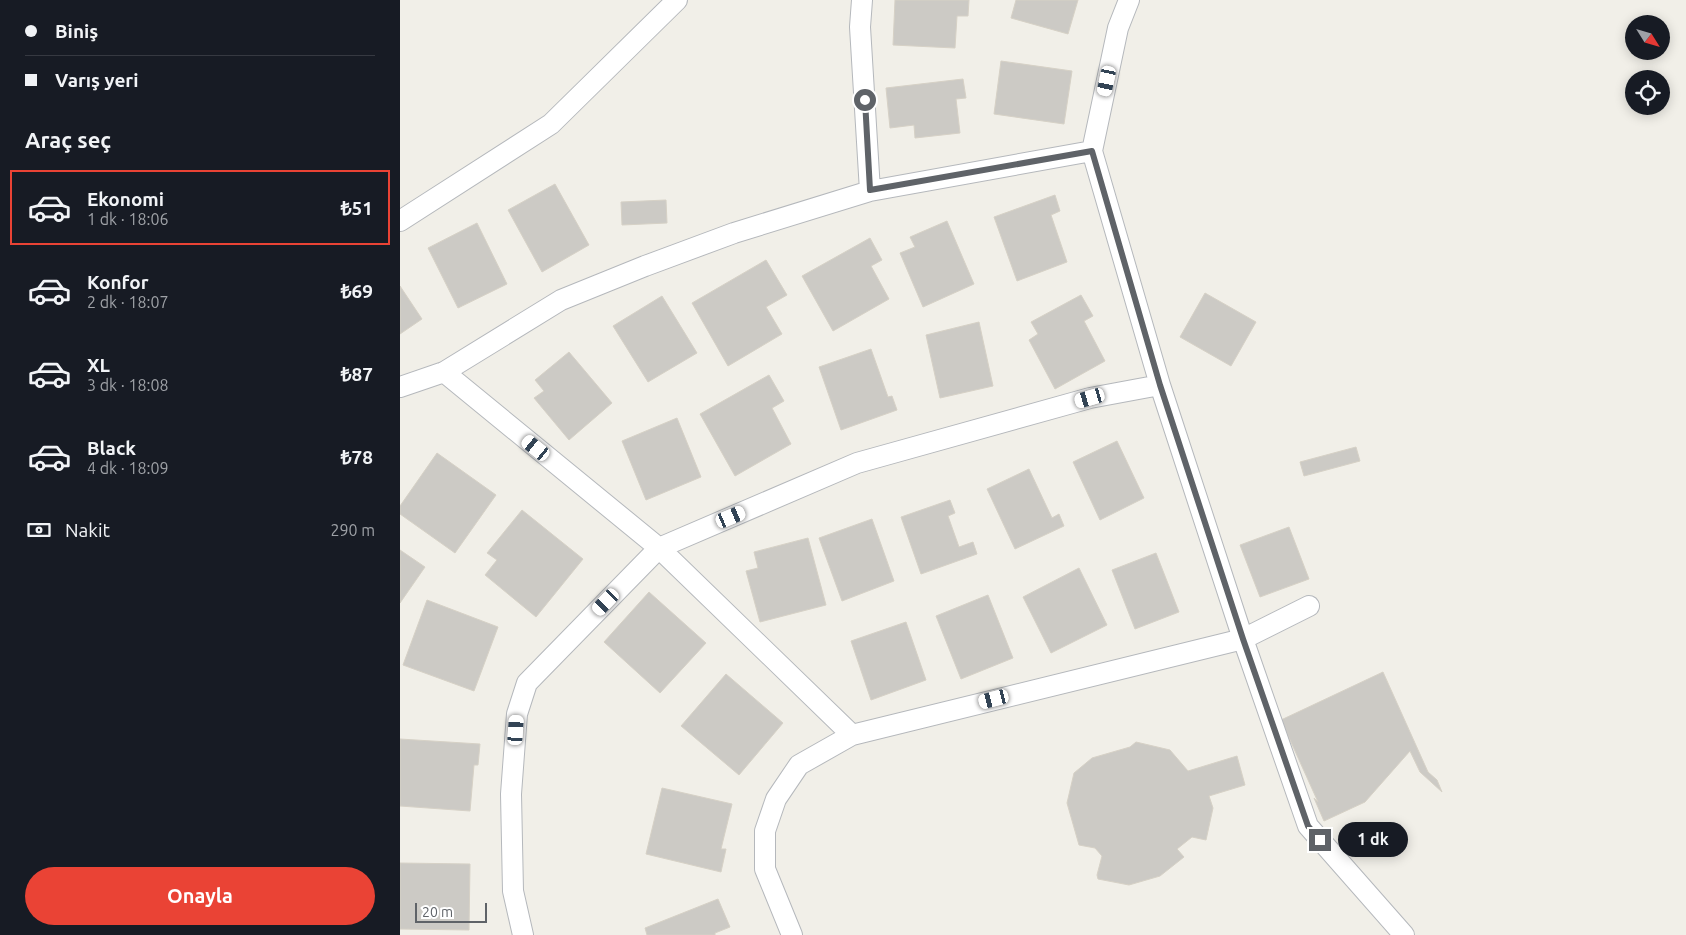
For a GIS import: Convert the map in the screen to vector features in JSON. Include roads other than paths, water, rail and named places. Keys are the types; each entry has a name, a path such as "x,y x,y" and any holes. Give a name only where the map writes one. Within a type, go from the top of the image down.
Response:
{"street":[{"path":"400,220 551,124 677,0"},
{"path":"862,0 860,27 870,190"},
{"path":"1129,0 1118,28 1092,151 1160,385 1243,639 1308,826 1404,935"},
{"path":"400,388 444,372 561,300 734,233 870,190 1092,151"},
{"path":"444,372 659,548 852,735"},
{"path":"523,935 513,891 511,794 517,714 527,683 659,548 857,463 1090,398 1160,385"},
{"path":"792,935 764,869 765,831 776,799 799,765 852,735 1243,639 1310,606"}]}
